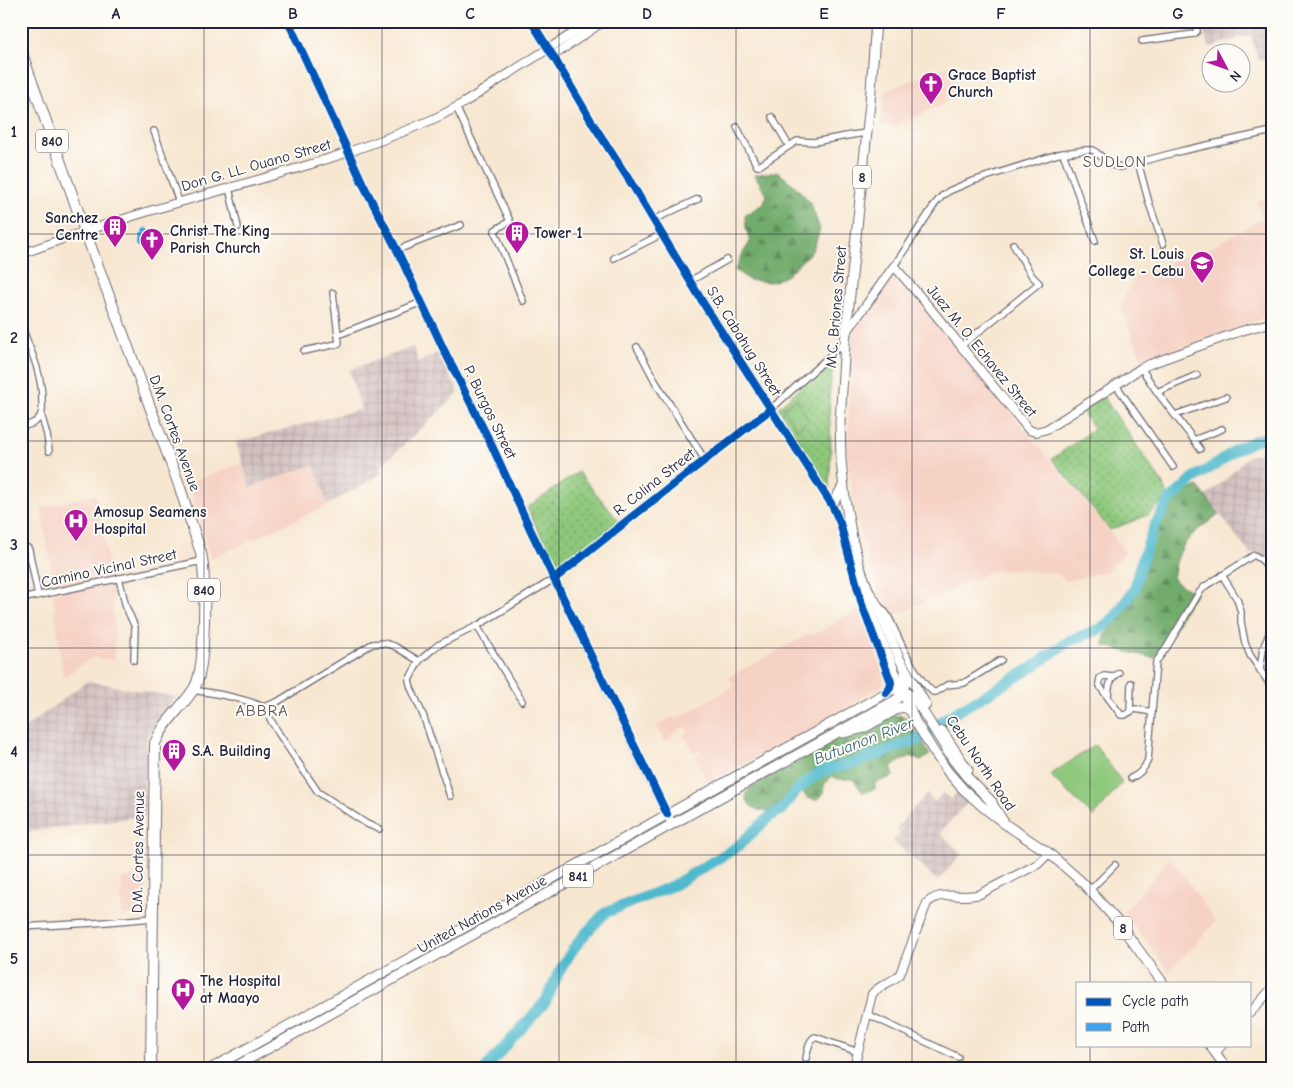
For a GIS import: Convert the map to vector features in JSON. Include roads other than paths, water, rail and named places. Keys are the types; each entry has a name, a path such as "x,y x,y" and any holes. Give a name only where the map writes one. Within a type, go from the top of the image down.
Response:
{"highway":[{"name":"D.M. Cortes Avenue","path":"21,52 201,553 204,584 202,655 198,678 193,690 160,732 155,743 151,1068"}],"main road":[{"name":"M.C. Briones Street","path":"876,21 867,134 846,338 840,422 843,486 856,556 869,592 877,605 904,667"},
{"path":"832,505 843,486"},
{"name":"M.C. Briones Street","path":"869,592 868,607 911,711"},
{"path":"903,691 906,680 904,667"},
{"name":"Cebu North Road","path":"904,667 928,714 961,769 992,802 1005,824"},
{"path":"886,693 896,690 903,691 915,699 928,714"},
{"name":"United Nations Avenue","path":"233,1068 896,700 903,691"},
{"name":"United Nations Avenue","path":"212,1068 886,693"},
{"path":"828,737 864,728 900,708 911,711"},
{"name":"Cebu North Road","path":"911,711 915,722 945,769 983,807 1005,824"},
{"name":"8","path":"1005,824 1049,853 1090,890 1118,922 1162,982"},
{"path":"1216,1048 1226,1068"}],"street":[{"path":"289,23 299,21"},
{"name":"S.B. Cabahug Street","path":"531,21 690,281 832,505 840,523 869,626 891,680 890,688 886,693"},
{"name":"Don G. LL. Ouano Street","path":"551,52 592,21"},
{"name":"Don G. LL. Ouano Street","path":"21,254 85,231 349,152 432,120 456,108 604,21"},
{"path":"1142,40 1194,34 1197,31 1194,21"},
{"name":"P. Burgos Street","path":"289,23 363,184 492,446 672,824"},
{"path":"456,108 510,221 495,230 495,232 523,301"},
{"path":"772,117 789,146"},
{"path":"737,127 757,166 797,141 814,142 867,134"},
{"path":"154,131 179,202"},
{"path":"846,338 935,204 949,191 970,182 1063,153 1093,150 1112,165 1121,167 1272,131"},
{"path":"1063,153 1095,240"},
{"path":"1138,162 1163,244"},
{"path":"229,188 238,227"},
{"path":"653,220 698,199"},
{"path":"397,250 460,225"},
{"path":"614,258 662,234"},
{"path":"961,346 1039,283 1032,276 1014,244"},
{"path":"690,281 727,260"},
{"name":"Juez M. O. Echavez Street","path":"894,266 1029,430 1039,432 1141,368 1231,335 1273,322"},
{"path":"304,351 339,343 333,293"},
{"path":"338,335 422,302"},
{"path":"21,324 38,369 42,386 42,414 49,451"},
{"name":"R. Colina Street","path":"419,661 438,645 476,626 554,579 771,409 846,338"},
{"path":"637,347 655,381 705,460"},
{"path":"1141,368 1200,449"},
{"path":"1157,392 1197,375"},
{"path":"1116,385 1173,467"},
{"path":"1175,415 1226,396"},
{"path":"21,427 32,424 42,414"},
{"path":"1194,440 1222,429"},
{"path":"21,549 28,548 29,550 38,595"},
{"path":"1132,778 1142,771 1148,760 1156,662 1199,593 1204,587 1254,555 1262,560 1273,573"},
{"name":"Camino Vicinal Street","path":"21,599 202,561"},
{"path":"1222,575 1237,599 1241,612 1245,643 1273,689"},
{"path":"119,578 126,607 135,627 134,660"},
{"path":"877,605 887,614 909,659 928,688 934,692 947,685 964,683 1001,660"},
{"path":"1260,670 1263,648 1273,625"},
{"path":"476,626 522,701"},
{"path":"263,707 277,702 372,644 384,643 394,646 419,661 409,680 423,715 450,796"},
{"path":"1108,697 1113,677 1119,673"},
{"path":"1113,677 1104,676 1100,678 1099,683 1121,715 1125,715 1135,709 1152,712"},
{"path":"1130,711 1131,683"},
{"path":"193,690 254,702 263,707 318,792 367,824 379,829"},
{"path":"854,1068 872,994 880,986 900,974 927,903 932,898 939,896 970,896 980,894 1038,864 1049,853"},
{"path":"1090,890 1114,865"},
{"path":"21,927 153,918"},
{"path":"1252,1010 1273,987"},
{"path":"867,1014 958,1057"},
{"path":"806,1058 810,1041 815,1037 858,1052"}],"waterway":[{"name":"Butuanon River","path":"486,1068 546,1001 559,972 573,949 605,913 674,885 737,847 769,817 781,810 800,787 822,771 854,763 921,738 946,718 1028,670 1069,641 1100,629 1115,617 1135,588 1139,569 1154,527 1169,501 1194,478 1235,450 1256,440 1273,436"}],"place":[{"name":"Grace Baptist Church","path":"931,105"},
{"name":"Sanchez Centre","path":"115,248"},
{"name":"Tower 1","path":"517,254"},
{"name":"Christ The King Parish Church","path":"152,261"},
{"name":"St. Louis College - Cebu","path":"1202,284"},
{"name":"Amosup Seamens Hospital","path":"76,542"},
{"name":"S.A. Building","path":"174,772"},
{"name":"The Hospital at Maayo","path":"183,1011"}],"district":[{"name":"SUDLON","path":"1115,162"},
{"name":"ABBRA","path":"262,711"}]}
